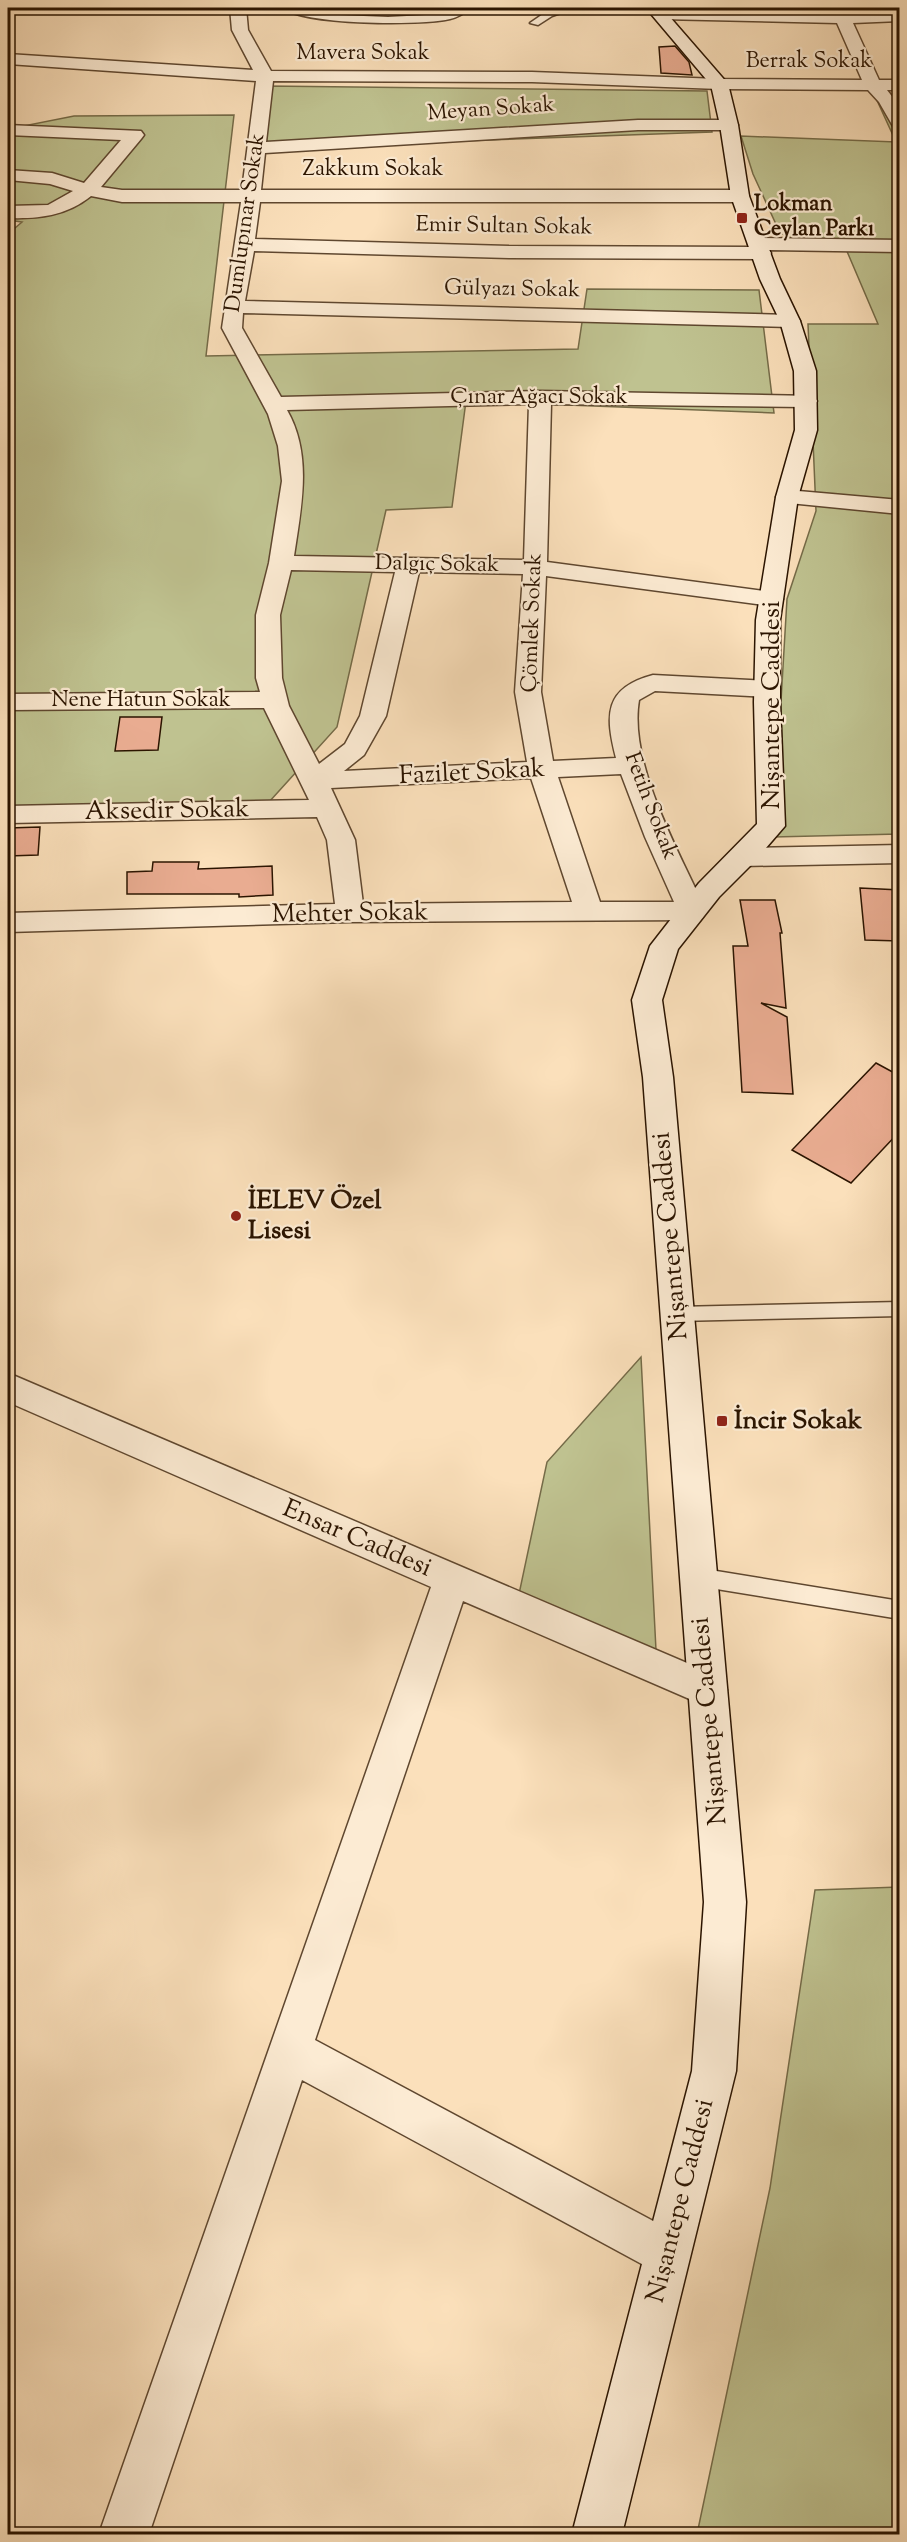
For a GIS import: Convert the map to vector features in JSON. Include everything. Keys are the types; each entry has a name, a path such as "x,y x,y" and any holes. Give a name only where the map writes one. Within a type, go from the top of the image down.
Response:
{"street":[{"path":"238,8 240,30 265,76"},
{"path":"657,11 843,18 900,16"},
{"name":"Nişantepe Caddesi","path":"597,2535 714,2072 725,1902 658,1077 647,1000 664,946 709,890 744,857 771,826 767,689 768,620 787,497 806,430 805,370 790,321 770,279 740,196 729,125 719,84 657,11"},
{"path":"843,18 873,85 887,100 900,124"},
{"name":"Mavera Sokak","path":"8,59 265,76 532,77 719,84"},
{"name":"Dumlupınar Sokak","path":"265,76 245,245 232,328 279,414 289,446 293,481 281,563 268,615 269,678 275,700 341,840 350,913"},
{"name":"Berrak Sokak","path":"719,84 900,85"},
{"name":"Meyan Sokak","path":"256,148 638,125 729,125"},
{"path":"8,130 135,135 90,190 58,208 37,213 8,212"},
{"name":"Zakkum Sokak","path":"8,176 52,178 90,190 122,196 251,194 740,196"},
{"name":"Emir Sultan Sokak","path":"245,245 509,252 900,246"},
{"name":"Gülyazı Sokak","path":"234,307 790,321"},
{"name":"Çınar Ağacı Sokak","path":"272,404 423,398 540,397 806,401"},
{"name":"Çömlek Sokak","path":"540,397 535,567 528,692 542,770 589,912"},
{"path":"787,497 900,507"},
{"name":"Dalgıç Sokak","path":"281,563 535,567 771,599"},
{"path":"315,781 355,749 373,716 409,565"},
{"name":"Fetih Sokak","path":"692,911 630,765 622,720 627,699 637,689 652,683 767,689"},
{"name":"Nene Hatun Sokak","path":"8,702 275,700"},
{"name":"Fazilet Sokak","path":"315,781 630,765"},
{"name":"Aksedir Sokak","path":"8,814 327,808"},
{"path":"744,857 900,854"},
{"name":"Mehter Sokak","path":"8,923 350,913 692,911"},
{"name":"Ensar Caddesi","path":"8,1387 708,1690"},
{"path":"124,2535 452,1580"},
{"path":"290,2050 667,2253"}],"lane":[{"path":"287,8 298,14 321,17 431,18 456,14 466,8"},
{"path":"536,23 549,14 571,8"},
{"path":"677,1314 900,1309"},
{"path":"698,1577 900,1610"}],"green space":[{"path":"266,86 707,91 712,132 262,148"},
{"path":"875,96 899,96 899,834 773,837 787,599 816,511 808,324 878,324 843,242 798,241 780,233 753,174 741,136 896,142"},
{"path":"234,115 206,356 578,349 587,289 759,290 774,413 466,401 452,507 386,510 337,727 269,802 8,810 8,234 22,222 8,220 8,129 74,116"},
{"path":"641,1357 656,1650 519,1594 547,1462"},
{"path":"899,1887 899,2534 697,2534 770,2188 815,1890"}],"building":[{"path":"675,46 689,62 692,75 661,73 659,47"},
{"path":"120,717 162,717 158,750 115,751"},
{"path":"40,827 38,855 8,856 8,828"},
{"path":"153,862 199,862 198,869 272,866 273,895 239,897 239,894 127,894 127,872 152,871"},
{"path":"860,888 900,890 900,941 865,940"},
{"path":"740,900 775,900 782,933 780,933 786,1008 761,1003 787,1017 793,1094 742,1092 733,946 748,946"},
{"path":"876,1063 900,1076 900,1131 851,1183 792,1150"}],"place":[{"name":"Lokman Ceylan Parkı","path":"742,218"},
{"name":"İELEV Özel Lisesi","path":"236,1216"},
{"name":"İncir Sokak","path":"722,1421"}]}
